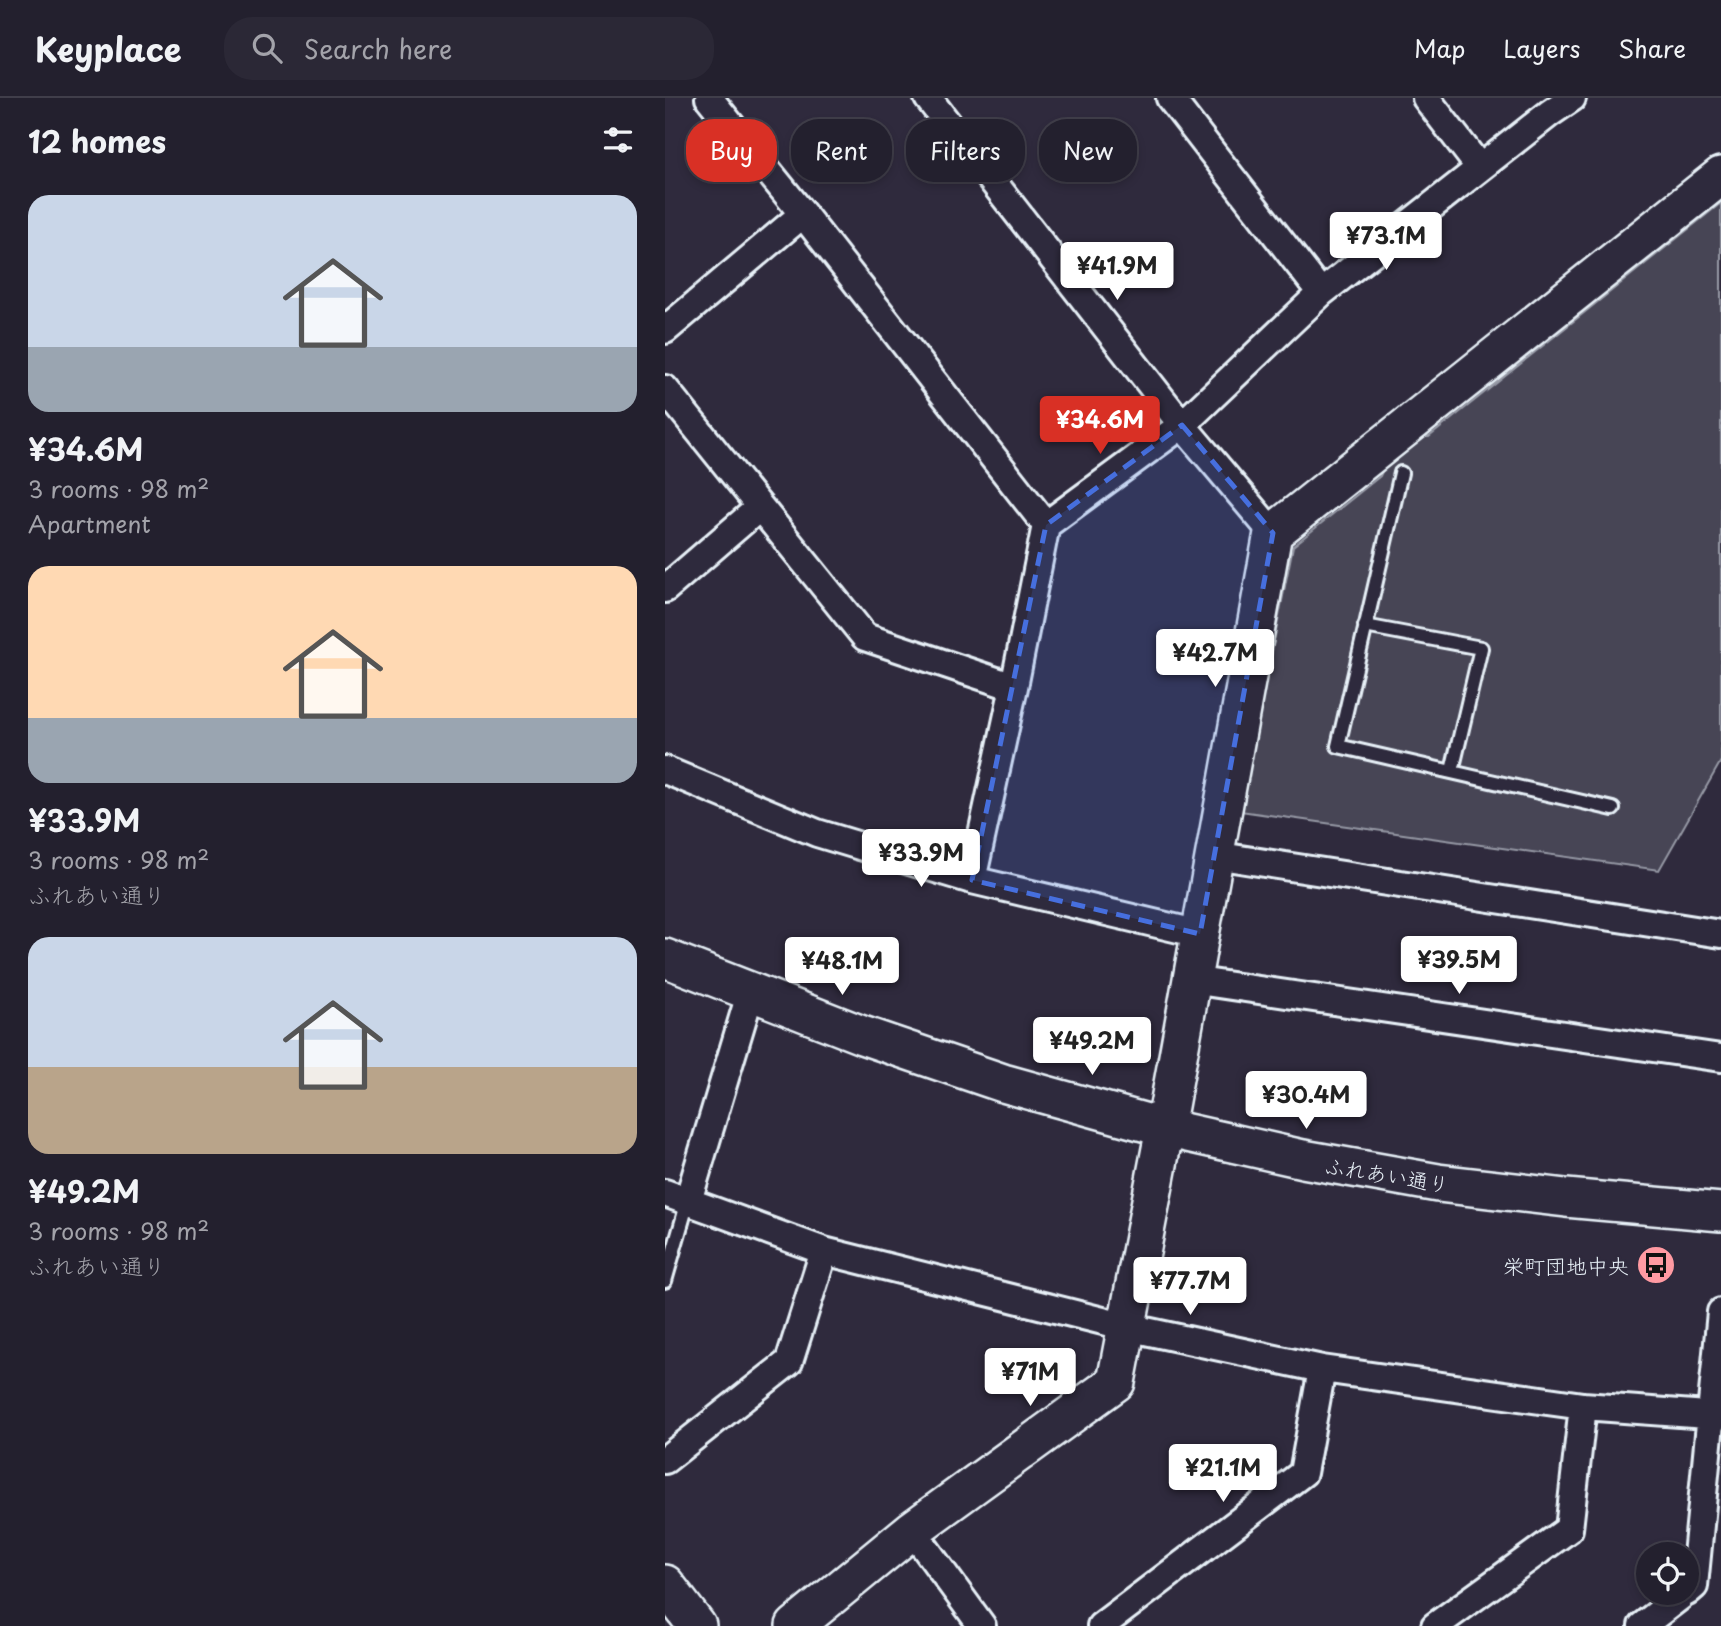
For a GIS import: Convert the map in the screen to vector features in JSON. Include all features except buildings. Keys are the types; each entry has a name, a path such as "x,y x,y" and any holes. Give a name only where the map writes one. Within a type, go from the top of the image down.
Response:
{"street":[{"path":"709,98 1046,524"},
{"path":"928,98 1182,425 1273,533"},
{"path":"1170,98 1321,293"},
{"path":"1426,98 1480,168"},
{"path":"972,880 1046,524 1182,425 1321,293 1572,98"},
{"path":"795,1626 912,1530 1116,1382 1273,533 1721,176"},
{"path":"665,330 803,214"},
{"path":"665,389 865,637 1014,687"},
{"path":"665,589 760,507"},
{"path":"665,770 817,833 972,880 1200,934"},
{"path":"1214,855 1721,934"},
{"name":"ふれあい通り","path":"665,958 862,1035 1003,1083 1165,1128 1303,1160 1438,1183 1721,1212"},
{"path":"1191,981 1721,1058"},
{"path":"751,991 676,1197 824,1251 1127,1327 1322,1369 1583,1406 1716,1416"},
{"path":"665,1460 789,1362 824,1251"},
{"path":"1699,1547 1716,1416 1721,1312"},
{"path":"1101,1626 1303,1473 1322,1369"},
{"path":"1435,1626 1569,1529 1583,1406"},
{"path":"912,1530 982,1626"},
{"path":"665,1584 697,1626"},
{"path":"1642,1626 1670,1605"}],"lane":[{"path":"1401,473 1338,746 1613,808"},
{"path":"1365,626 1481,649 1452,771"},
{"path":"665,1281 676,1197"}],"highlighted area":[{"path":"1182,425 1273,533 1200,934 972,880 1046,525"}],"shaded area":[{"path":"1721,203 1721,761 1659,870 1240,811 1293,546 1380,476 1389,456 1429,437"}],"place":[{"name":"栄町団地中央","path":"1656,1265"}]}
